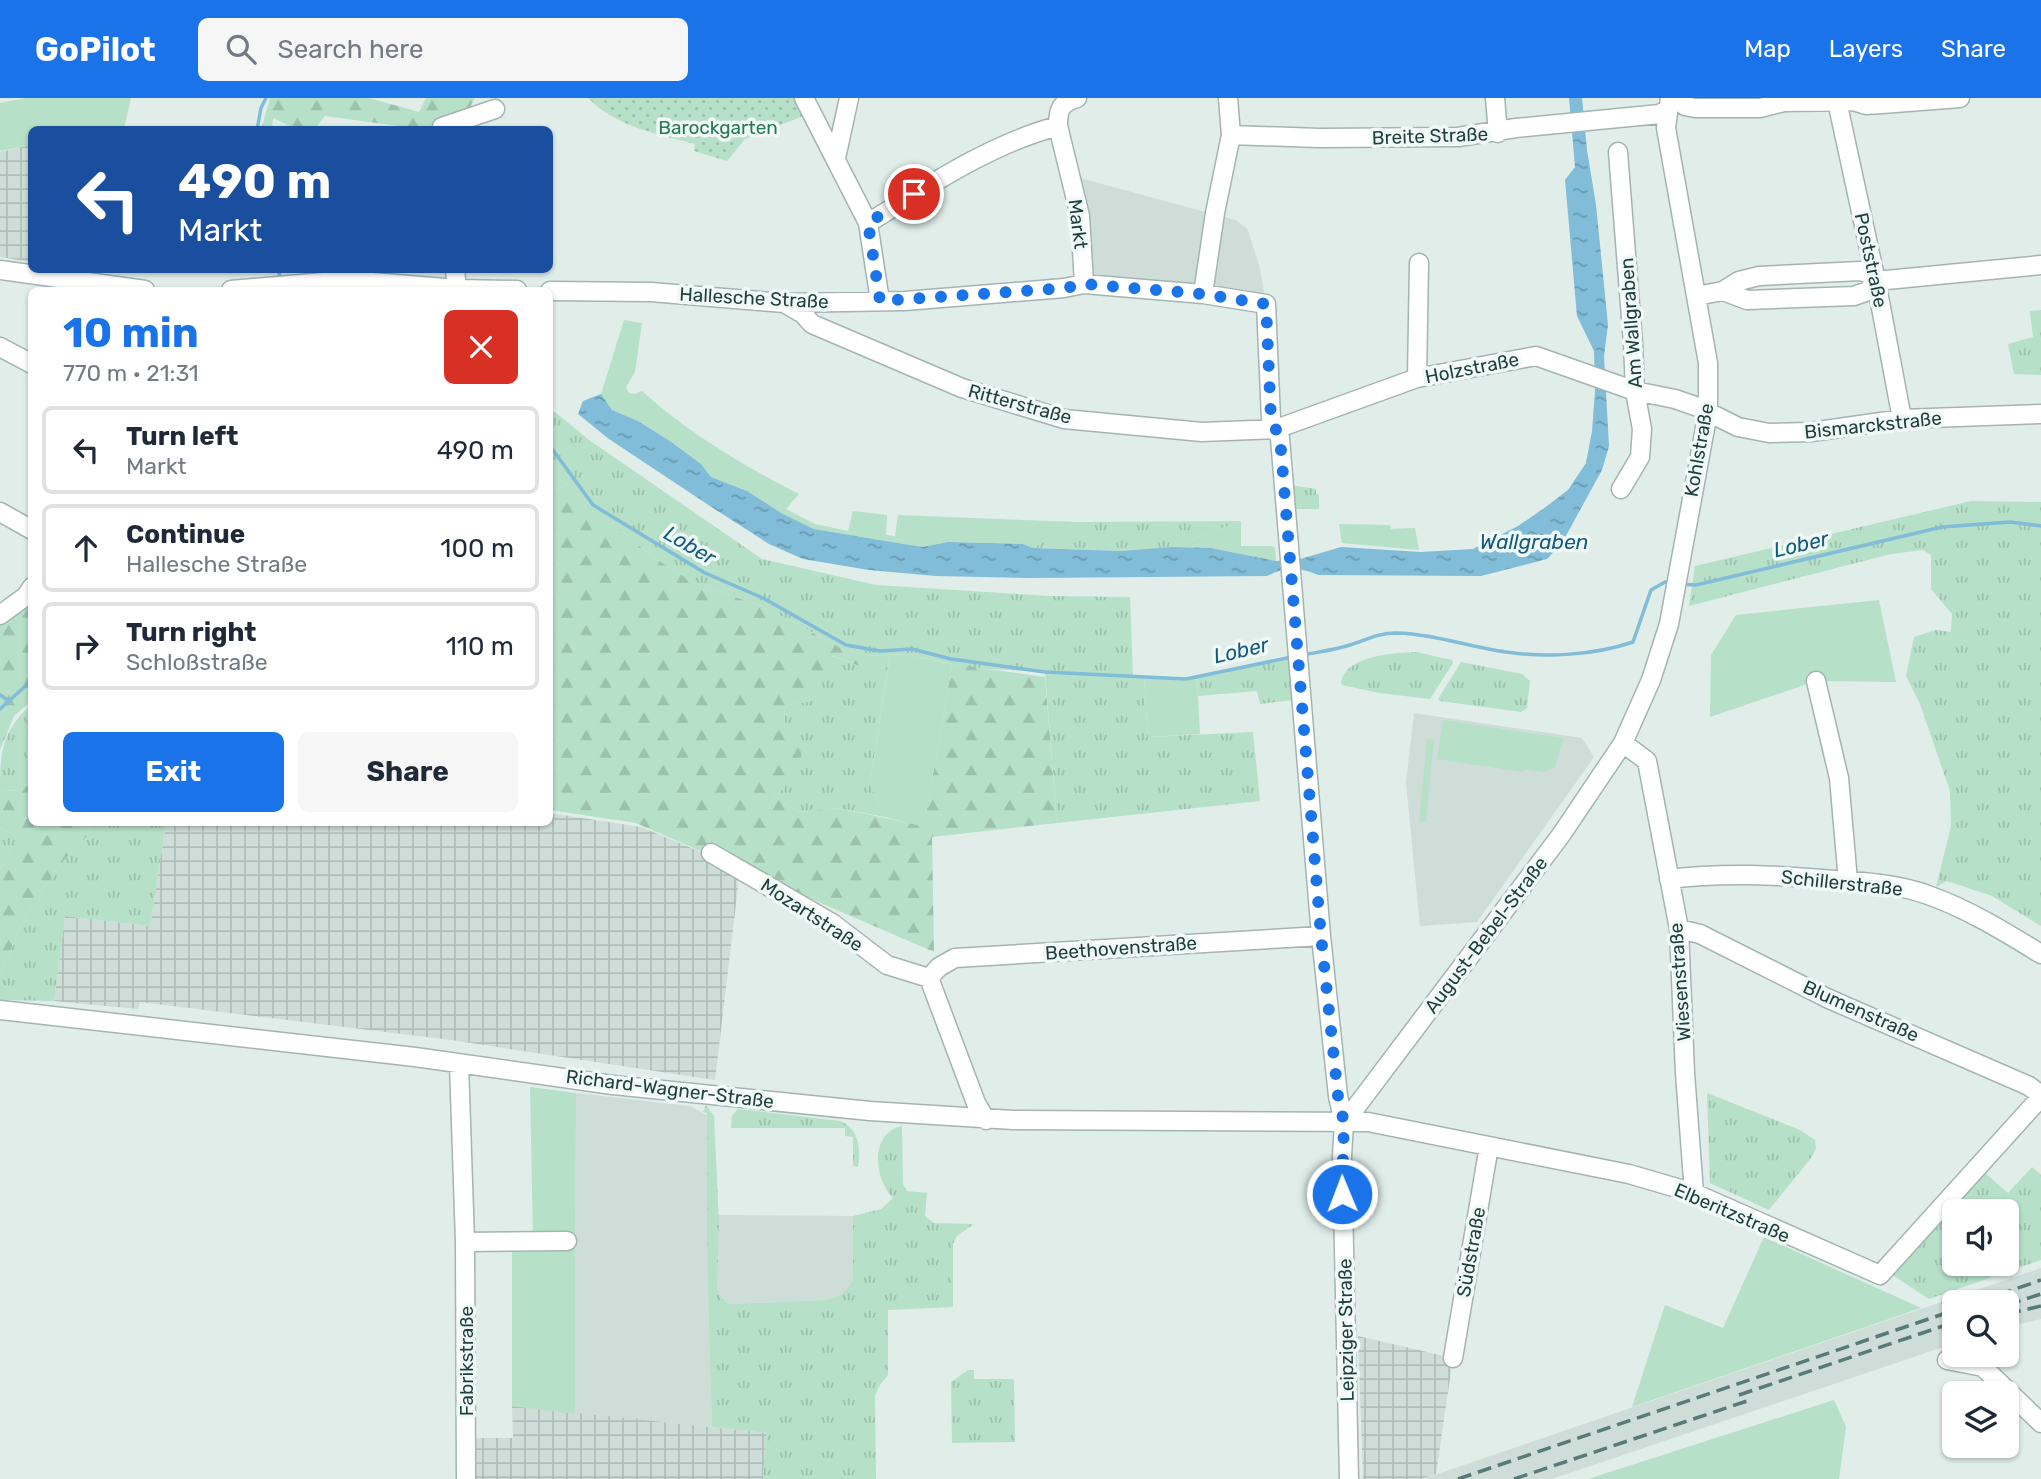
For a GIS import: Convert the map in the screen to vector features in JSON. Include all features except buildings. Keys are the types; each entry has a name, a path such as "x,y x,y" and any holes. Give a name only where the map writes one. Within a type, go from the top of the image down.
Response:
{"street":[{"path":"804,98 868,223 880,301"},
{"path":"836,158 849,98"},
{"path":"868,223 994,150 1029,134 1058,126 1058,113 1062,104 1077,98"},
{"path":"1084,284 1203,294 1231,135 1228,98"},
{"path":"1495,98 1498,133"},
{"path":"1672,102 1695,108 1760,108 1784,102 1882,104 1960,98"},
{"name":"Poststraße","path":"1837,101 1876,281 1902,419"},
{"name":"Breite Straße","path":"1231,135 1412,139 1498,133 1554,124 1660,114 1672,102"},
{"name":"Kohlstraße","path":"1623,743 1651,680 1669,624 1708,412 1708,363 1666,128 1672,102"},
{"path":"445,126 495,109"},
{"name":"Markt","path":"1058,126 1080,216 1084,284"},
{"name":"Am Wallgraben","path":"1618,152 1635,391 1642,444 1640,457 1621,489"},
{"path":"1417,378 1419,263"},
{"path":"1723,291 1746,300 1854,296 1868,291 1876,281 2041,265"},
{"path":"0,270 123,287"},
{"path":"1696,296 1723,291 1739,281 1759,276 1860,271 1868,273 1876,281"},
{"path":"268,287 347,280 433,287"},
{"name":"Hallesche Straße","path":"553,291 651,292 784,303 880,301 1065,288 1084,284"},
{"name":"Leipziger Straße","path":"1203,294 1266,304 1271,419 1280,438 1321,936 1338,1096 1344,1123 1342,1156 1349,1479"},
{"name":"Ritterstraße","path":"784,303 803,314 812,324 962,388 1064,419 1202,432 1276,429"},
{"path":"0,347 28,361"},
{"name":"Holzstraße","path":"1276,429 1417,378 1536,356 1635,391 1675,399 1708,412"},
{"name":"Bismarckstraße","path":"1708,412 1738,427 1769,433 1811,432 1902,419 2041,414"},
{"path":"0,512 28,528"},
{"path":"0,614 28,593"},
{"path":"1816,681 1839,778 1847,881"},
{"name":"Wiesenstraße","path":"1623,743 1647,761 1679,929 1685,1073 1694,1193"},
{"name":"August-Bebel-Straße","path":"1344,1123 1561,835 1623,743"},
{"name":"Mozartstraße","path":"712,853 832,923 887,965 929,978"},
{"name":"Schillerstraße","path":"1669,879 1708,874 1781,875 1886,885 1927,894 1970,912 2041,954"},
{"name":"Blumenstraße","path":"1679,929 1700,934 1829,999 2029,1086 2041,1096"},
{"name":"Beethovenstraße","path":"929,978 939,967 955,958 1321,936"},
{"path":"929,978 976,1103 985,1119"},
{"name":"Richard-Wagner-Straße","path":"0,1010 459,1063 612,1085 985,1119 1344,1123"},
{"name":"Fabrikstraße","path":"459,1063 465,1242 466,1479"},
{"name":"Elberitzstraße","path":"1344,1123 1368,1122 1629,1174 1694,1193 1880,1275 2041,1096"},
{"name":"Südstraße","path":"1453,1358 1489,1146"},
{"path":"465,1242 567,1241"},
{"path":"1983,1367 2041,1423"}],"shaded area":[{"path":"28,146 28,262 0,257 0,152"},
{"path":"1069,175 1235,220 1247,228 1260,268 1266,304 1084,284"},
{"path":"1414,713 1582,738 1594,757 1477,922 1420,926 1406,783"},
{"path":"553,813 641,827 737,867 738,887 715,1080 451,1040 140,1002 138,1009 54,1001 65,916 150,926 166,826 553,826"},
{"path":"576,1093 690,1106 707,1115 712,1427 575,1414"},
{"path":"718,1215 853,1216 853,1280 849,1288 839,1297 825,1300 730,1304 722,1299 717,1288"},
{"path":"2041,1268 2041,1319 2019,1324 2019,1290 1977,1290"},
{"path":"1942,1302 1942,1347 1552,1479 1423,1479"},
{"path":"1358,1336 1453,1358 1436,1474 1421,1479 1363,1479"},
{"path":"512,1406 766,1433 763,1479 465,1479 466,1438 513,1438"}],"green space":[{"path":"26,98 131,98 125,126 28,126 28,146 0,151 0,103"},
{"path":"270,98 369,98 419,112 426,98 475,98 461,124 453,126 399,126 325,116 317,126 290,126 273,118 272,126 262,126"},
{"name":"Barockgarten","path":"588,98 797,98 806,115 745,139 727,161 694,151 695,144 625,123 599,108"},
{"path":"2041,310 2041,375 2014,374 2008,344 2033,337 2030,311"},
{"path":"624,320 642,323 635,372 626,387 629,393 642,391 678,421 717,448 799,494 786,509 815,524 848,531 853,511 887,515 886,535 895,536 898,515 1076,522 1033,548 1023,544 948,542 922,547 814,529 783,514 747,491 711,477 701,464 670,441 638,421 612,410 601,394"},
{"path":"553,412 762,559 876,585 1049,596 1130,597 1133,676 1144,677 1148,737 1253,732 1260,801 1057,823 1045,672 972,668 906,654 869,656 843,649 764,607 692,582 650,555 553,474"},
{"path":"553,474 650,555 692,582 764,607 843,649 869,656 890,655 888,667 867,669 833,656 814,700 785,706 784,728 802,752 795,777 774,797 799,812 837,808 924,826 952,664 1045,677 1057,823 932,837 934,952 636,823 553,810"},
{"path":"1290,485 1316,489 1316,494 1319,494 1319,509 1291,509"},
{"path":"1971,501 2041,502 2041,926 1992,896 1947,881 1936,887 1951,826 1950,791 1920,704 1906,676 1914,637 1936,630 1951,632 1952,614 1931,589 1931,555 1923,550 1891,554 1689,606 1695,566"},
{"path":"1241,521 1172,547 1120,551 1033,548 1076,522"},
{"path":"1241,521 1241,546 1272,546 1275,548 1276,561 1211,548 1172,547"},
{"path":"1339,524 1390,525 1391,529 1415,528 1419,550 1342,543"},
{"path":"1879,600 1896,682 1816,681 1710,717 1711,655 1736,615"},
{"path":"28,601 28,704 14,716 0,750 0,615"},
{"path":"1416,652 1452,660 1453,663 1430,699 1342,685 1345,673 1361,661 1384,655"},
{"path":"906,654 952,664 924,827 885,817 870,784 890,655"},
{"path":"832,656 867,669 888,667 870,784 885,817 837,808 799,812 774,797 794,777 784,728 785,706 814,700"},
{"path":"1290,658 1293,700 1260,704 1257,691 1198,696 1197,677"},
{"path":"1461,662 1522,674 1530,681 1527,708 1521,712 1440,701 1438,699"},
{"path":"1144,677 1197,677 1200,734 1148,737"},
{"path":"28,708 28,786 20,790 0,791 4,744"},
{"path":"1443,720 1563,738 1555,767 1543,772 1524,769 1523,772 1437,759"},
{"path":"1427,739 1434,740 1426,822 1419,821"},
{"path":"28,786 28,826 90,826 87,836 64,860 25,915 0,976 0,869 17,837 0,828 0,791 20,790"},
{"path":"90,826 166,826 150,926 65,916 54,1001 0,1000 0,976 25,915 64,860 87,836"},
{"path":"0,828 17,837 0,869"},
{"path":"530,1087 576,1093 575,1414 512,1406 512,1241 533,1241"},
{"path":"1707,1093 1800,1130 1815,1140 1816,1149 1811,1158 1769,1210 1710,1183"},
{"path":"706,1105 714,1116 719,1223 717,1288 722,1299 730,1304 825,1300 845,1291 853,1280 853,1216 881,1209 893,1198 882,1180 878,1158 884,1138 891,1130 902,1126 903,1184 907,1191 927,1193 925,1216 934,1223 974,1224 957,1236 953,1244 953,1307 888,1310 888,1375 875,1395 876,1479 763,1479 766,1433 712,1427 707,1245 707,1113 703,1112"},
{"path":"738,1109 840,1121 855,1134 859,1153 858,1167 853,1166 853,1137 845,1136 845,1128 731,1128 732,1116"},
{"path":"2032,1167 2041,1175 2041,1260 2019,1268 2019,1199 1961,1199 1985,1173 2008,1193"},
{"path":"1942,1219 1942,1276 1995,1276 1955,1290 1942,1290 1942,1294 1929,1299 1891,1274"},
{"path":"1764,1237 1921,1308 1632,1407 1665,1305 1723,1328"},
{"path":"968,1370 974,1370 974,1379 1014,1379 1015,1442 952,1443 951,1382"},
{"path":"1834,1400 1846,1427 1839,1479 1588,1479"}],"water":[{"name":"Wallgraben","path":"1569,98 1582,98 1596,205 1608,325 1604,356 1609,446 1602,470 1562,543 1547,559 1481,576 1318,575 1292,569 1267,576 1028,578 936,576 869,570 803,559 769,544 609,439 578,414 583,401 601,394 612,410 638,421 670,441 701,464 711,477 747,491 783,514 814,529 922,547 948,542 1120,551 1172,547 1211,548 1276,561 1297,560 1341,547 1421,552 1473,549 1518,526 1568,490 1586,463 1595,391 1594,351 1577,316 1565,180 1575,167"}],"waterway":[{"name":"Lober","path":"258,126 266,98"},
{"name":"Lober","path":"279,273 281,279"},
{"name":"Lober","path":"553,450 593,505 705,573 763,598 846,645 880,651 912,649 951,659 1045,672 1186,679 1292,657"},
{"name":"Lober","path":"1680,584 1696,585 1942,527 2010,522 2041,526"},
{"name":"Lober","path":"1303,655 1344,647 1390,633 1424,636 1521,654 1554,655 1603,650 1633,642 1651,590 1665,582 1669,583"},
{"path":"0,709 28,684"},
{"path":"0,695 9,701"}],"railway":[{"path":"2012,1290 2041,1280"},
{"path":"2019,1301 2041,1294"},
{"path":"2019,1311 2041,1306"},
{"path":"1458,1479 1942,1314"},
{"path":"1739,1395 1942,1326"},
{"path":"1514,1479 1753,1399"}],"route":[{"path":"914,194 868,223 880,301 1065,288 1084,284 1203,294 1266,304 1271,419 1280,438 1321,936 1338,1096 1344,1123 1342,1194"}]}
